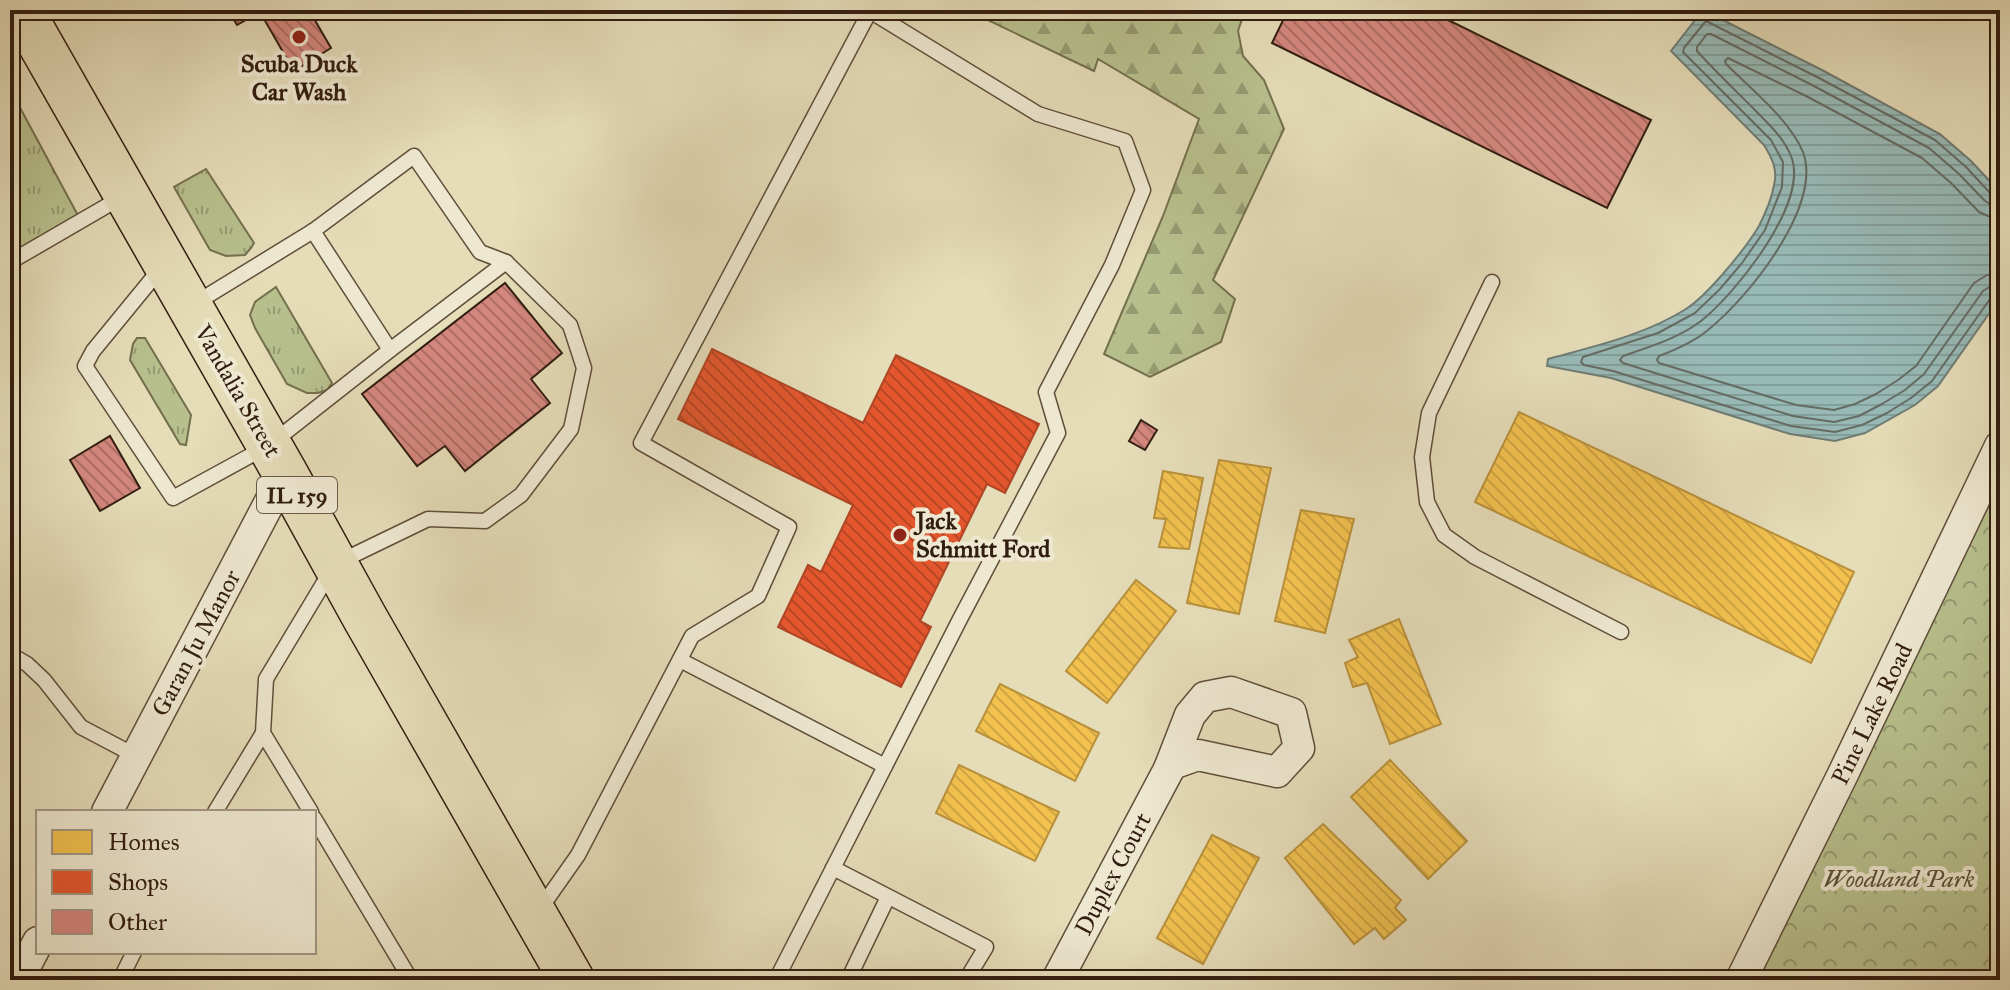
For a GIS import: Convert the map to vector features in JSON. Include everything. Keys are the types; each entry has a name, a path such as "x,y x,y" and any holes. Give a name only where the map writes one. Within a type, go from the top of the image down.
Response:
{"main road":[{"name":"Vandalia Street","path":"21,10 572,980"}],"street":[{"name":"Pine Lake Road","path":"1741,980 2000,446"},
{"name":"Garan Ju Manor","path":"108,810 276,460"},
{"name":"Duplex Court","path":"1057,980 1169,769"},
{"path":"18,980 36,946"}],"lane":[{"path":"535,916 578,855 692,636 758,596 789,527 641,443 870,11 1038,114 1125,141 1143,190 1112,265 1046,392 1058,433 776,980"},
{"path":"190,306 313,231 414,156 480,252 506,262 570,325 584,368 571,429 521,495 485,521 428,519 335,564 266,679 263,733 216,810"},
{"path":"10,262 126,194"},
{"path":"313,231 390,350"},
{"path":"165,262 93,351 85,366 173,498 276,460 390,350 506,262"},
{"path":"1492,282 1429,413 1422,457 1427,502 1444,535 1475,557 1621,632"},
{"path":"10,654 44,680 81,727 136,756"},
{"path":"680,660 885,766"},
{"path":"263,733 310,810"},
{"path":"316,821 411,980"},
{"path":"833,868 986,947 966,980"},
{"path":"848,980 888,897"},
{"path":"120,980 133,954"}],"green space":[{"path":"967,10 1245,10 1238,31 1243,56 1264,80 1284,129 1213,280 1235,299 1221,342 1150,377 1104,354 1163,216 1199,119 1098,59 1094,71"},
{"path":"10,89 81,221 10,262"},
{"path":"206,169 254,243 245,255 226,256 210,250 174,187"},
{"path":"276,287 332,383 327,390 307,393 287,384 255,328 250,315 255,302"},
{"path":"137,338 145,338 191,415 186,445 180,444 130,360"},
{"name":"Woodland Park","path":"2000,446 2000,980 1738,980"}],"water":[{"path":"1703,10 1940,134 2000,192 2000,298 1938,386 1915,405 1865,433 1835,441 1790,434 1611,378 1547,366 1548,359 1637,333 1686,309 1726,270 1764,216 1775,180 1774,164 1767,150 1671,51"}],"building: Homes":[{"path":"1519,412 1854,572 1811,663 1475,502"},
{"path":"1219,460 1271,468 1239,614 1187,603"},
{"path":"1163,471 1203,478 1189,549 1159,547 1166,519 1154,518"},
{"path":"1301,510 1354,519 1325,633 1275,621"},
{"path":"1136,580 1176,611 1107,703 1066,671"},
{"path":"1399,619 1441,724 1390,744 1367,683 1353,687 1345,663 1358,657 1349,640"},
{"path":"1000,684 1099,733 1075,781 976,731"},
{"path":"1390,760 1467,841 1428,879 1351,797"},
{"path":"959,765 1059,812 1035,861 936,813"},
{"path":"1323,824 1401,900 1395,908 1406,920 1384,939 1375,928 1354,944 1285,858"},
{"path":"1212,835 1259,858 1203,964 1157,938"}],"building: Shops":[{"name":"Jack Schmitt Ford","path":"712,349 863,423 896,355 1039,424 1005,493 987,484 920,621 931,627 901,687 778,627 808,565 821,572 853,505 678,419"}],"building: Other":[{"name":"Scuba Duck Car Wash","path":"228,10 309,10 331,48 294,71 260,12 237,25"},
{"path":"1288,10 1428,10 1651,120 1607,208 1272,43"},
{"path":"505,283 562,353 531,379 550,403 465,471 445,446 417,466 362,394"},
{"path":"1141,420 1157,430 1145,450 1129,441"},
{"path":"110,436 140,488 100,511 70,460"}],"waterway":[{"path":"1996,980 2000,978"}],"place":[{"name":"Scuba Duck Car Wash","path":"299,37"},
{"name":"Jack Schmitt Ford","path":"900,535"}]}
